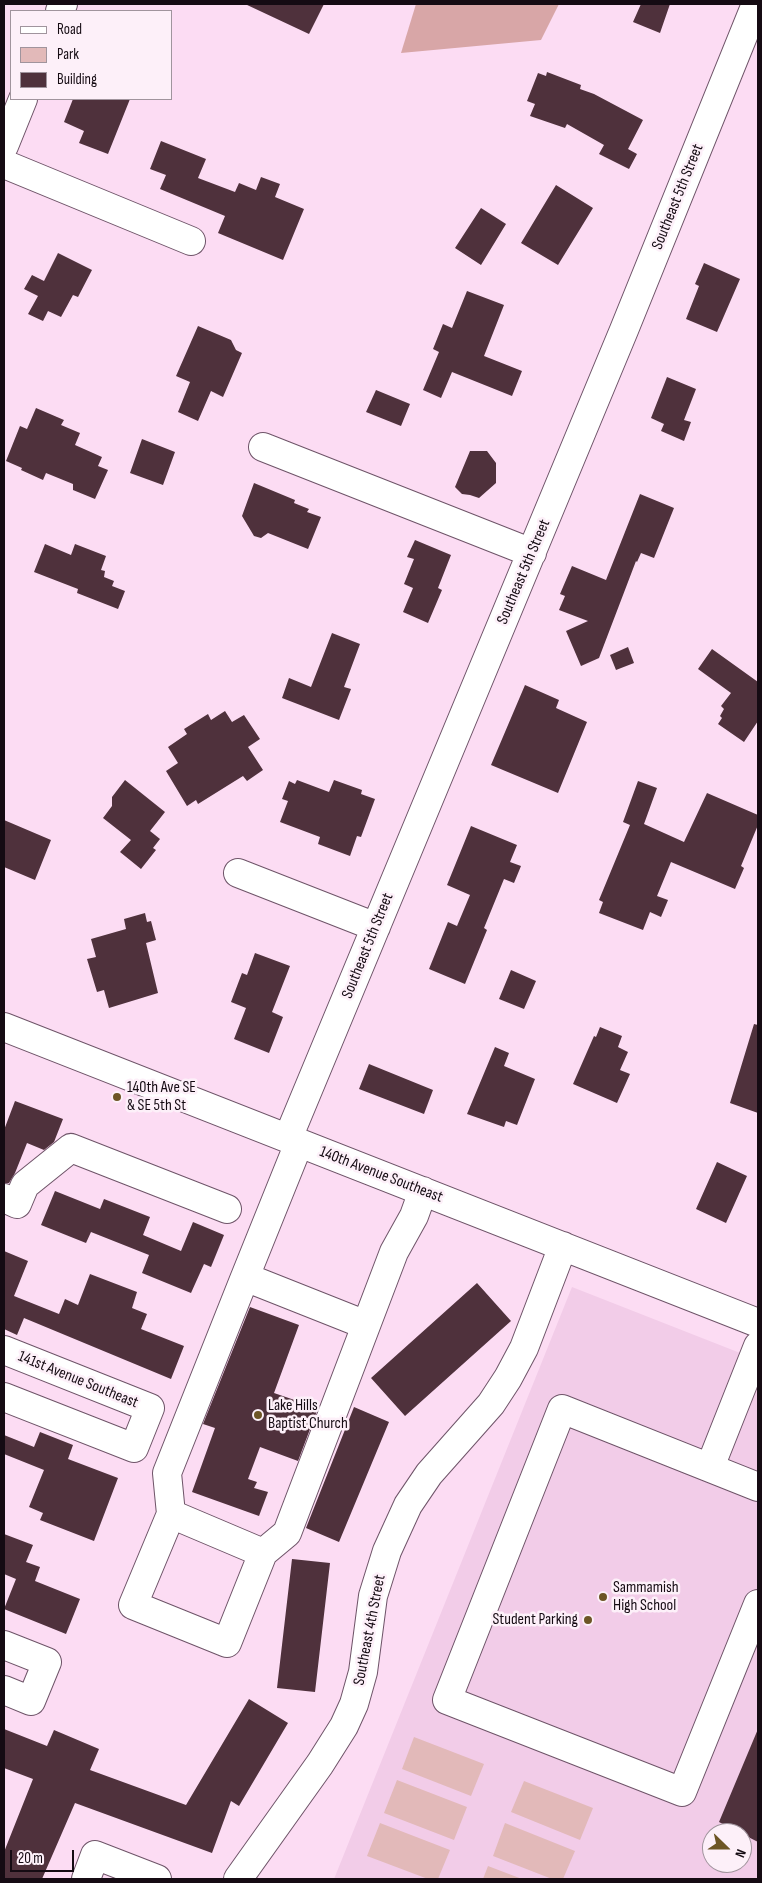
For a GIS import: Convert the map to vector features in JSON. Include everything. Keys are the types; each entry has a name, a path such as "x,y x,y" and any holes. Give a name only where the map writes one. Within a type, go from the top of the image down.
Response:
{"street":[{"name":"Southeast 5th Street","path":"171,1514 167,1473 245,1277 294,1140 376,927 624,330 756,4"},
{"path":"4,146 23,100"},
{"path":"4,164 190,241"},
{"path":"263,447 532,553"},
{"path":"238,873 376,927"},
{"name":"140th Avenue Southeast","path":"4,1026 758,1323"},
{"path":"4,1198 17,1204 24,1185 71,1148 227,1209"},
{"path":"263,1553 171,1514 133,1604 227,1643 263,1553 287,1533 394,1252 414,1216 424,1191"},
{"name":"Southeast 4th Street","path":"238,1879 320,1764 344,1726 354,1704 363,1672 373,1596 387,1551 408,1505 429,1474 491,1404 508,1378 524,1348 563,1246"},
{"path":"245,1277 366,1325"},
{"path":"710,1467 758,1346"},
{"name":"141st Avenue Southeast","path":"4,1350 150,1408 134,1448 4,1397"},
{"path":"758,1487 562,1409 447,1700 682,1792 758,1604"},
{"path":"4,1645 47,1662 31,1701 4,1690"},
{"path":"86,1879 95,1855 157,1879"}],"shaded area":[{"path":"416,4 559,4 541,40 401,53"},
{"name":"Sammamish High School","path":"572,1287 758,1360 758,1879 334,1879"}],"green space":[{"path":"414,1737 484,1764 471,1796 402,1769"},
{"path":"397,1780 467,1807 454,1840 384,1813"},
{"path":"524,1781 593,1808 580,1840 511,1812"},
{"path":"380,1823 450,1850 438,1879 428,1879 367,1856"},
{"path":"505,1823 575,1851 563,1879 552,1879 493,1856"},
{"path":"488,1866 522,1879 483,1879"}],"building":[{"path":"245,4 324,4 309,34"},
{"path":"641,4 670,4 660,33 633,22"},
{"path":"547,72 581,85 580,89 594,94 643,120 628,149 637,154 629,169 599,154 604,145 567,124 565,128 530,116 535,104 527,101 538,73 546,76"},
{"path":"73,100 130,100 108,154 79,143 84,131 64,122"},
{"path":"161,141 206,159 198,178 235,192 239,183 256,190 261,177 280,184 275,197 304,209 283,260 218,233 225,216 160,189 166,175 150,169"},
{"path":"556,185 593,208 558,265 521,243"},
{"path":"481,208 506,224 481,265 455,248"},
{"path":"58,253 92,270 78,297 73,295 61,317 48,311 43,321 28,314 38,296 24,289 32,275 44,281"},
{"path":"704,263 740,279 717,332 686,319 699,286 695,284"},
{"path":"467,291 504,305 484,356 522,371 512,396 452,372 441,398 423,390 439,352 433,349 443,324 452,328"},
{"path":"198,326 231,340 236,350 242,353 223,397 211,391 198,421 178,412 190,382 176,376"},
{"path":"667,377 696,389 684,420 691,422 684,441 661,431 664,424 651,418"},
{"path":"376,390 410,404 401,426 366,412"},
{"path":"36,408 64,420 61,425 80,433 75,445 102,457 98,466 108,470 95,499 73,490 73,484 46,473 43,480 6,461 20,426 27,429"},
{"path":"142,439 175,452 163,485 130,473"},
{"path":"470,451 487,451 496,463 496,483 479,498 462,494 455,487"},
{"path":"254,483 295,500 294,503 309,509 307,512 321,517 308,549 268,533 261,538 254,536 242,516"},
{"path":"640,494 674,508 654,558 641,553 636,561 599,658 581,666 566,631 588,621 559,610 565,596 560,594 572,566 606,580"},
{"path":"415,540 451,555 438,588 442,590 428,623 403,612 413,588 404,584 414,559 407,557"},
{"path":"45,544 71,555 75,544 106,556 101,570 105,571 104,577 114,581 112,586 125,591 118,609 77,593 78,589 34,572"},
{"path":"332,633 360,644 344,687 351,689 339,720 282,698 289,678 311,687"},
{"path":"628,647 634,663 616,670 610,655"},
{"path":"712,649 758,682 758,721 744,742 718,724 724,709 721,706 731,693 698,669"},
{"path":"525,685 559,700 556,708 587,722 558,793 491,765"},
{"path":"225,711 232,722 244,715 260,739 248,747 263,770 247,781 243,776 198,804 196,800 187,806 166,771 178,763 168,747 187,734 184,729 208,714 211,720"},
{"path":"125,780 165,812 150,831 160,839 153,848 156,850 141,869 120,852 131,840 103,818 112,806 112,797"},
{"path":"297,780 329,792 334,780 362,790 361,794 375,799 361,837 357,836 350,856 318,844 320,837 280,822 288,801 282,799 289,781 295,784"},
{"path":"638,781 657,788 644,824 684,842 707,793 758,815 758,825 741,866 744,868 735,889 671,862 657,896 668,900 661,917 650,912 643,930 599,913 603,902 599,900 630,825 623,822"},
{"path":"4,820 51,840 35,880 4,867"},
{"path":"471,826 517,845 510,862 521,866 514,883 504,879 484,928 487,930 465,984 429,969 448,922 457,926 470,895 447,885"},
{"path":"145,913 147,922 151,921 156,940 146,943 158,993 109,1008 104,990 97,992 87,959 96,957 91,939 126,929 124,919"},
{"path":"255,953 290,966 272,1012 283,1017 269,1053 234,1039 246,1008 231,1002 242,973 247,975"},
{"path":"511,970 536,981 524,1009 499,999"},
{"path":"754,1024 758,1025 758,1113 730,1103"},
{"path":"600,1027 622,1036 618,1047 628,1052 620,1070 630,1074 617,1103 573,1084 594,1036 596,1037"},
{"path":"495,1047 509,1053 504,1066 535,1079 517,1125 506,1121 504,1127 467,1114"},
{"path":"369,1064 433,1090 424,1114 359,1089"},
{"path":"15,1101 63,1119 54,1142 44,1150 27,1143 15,1173 9,1183 4,1183 4,1130"},
{"path":"717,1162 747,1176 726,1223 696,1209"},
{"path":"55,1191 100,1209 104,1199 150,1217 143,1235 181,1251 193,1222 224,1235 211,1267 204,1264 191,1293 142,1273 149,1255 91,1232 86,1243 41,1225"},
{"path":"4,1251 28,1261 14,1296 59,1314 65,1299 78,1305 90,1274 137,1292 132,1308 147,1314 141,1329 184,1346 171,1379 24,1318 17,1335 4,1329"},
{"path":"477,1283 511,1321 405,1416 371,1378"},
{"name":"Lake Hills Baptist Church","path":"250,1307 299,1325 274,1393 318,1408 298,1461 260,1447 248,1479 257,1482 254,1488 268,1492 259,1516 192,1492 215,1428 203,1424"},
{"path":"354,1407 389,1422 339,1542 306,1528"},
{"path":"40,1432 73,1445 68,1459 118,1478 94,1541 40,1520 43,1513 29,1507 44,1470 4,1454 4,1435 34,1447"},
{"path":"4,1534 33,1545 26,1562 40,1567 35,1581 80,1599 66,1634 4,1609 16,1579 4,1574"},
{"path":"292,1559 330,1563 315,1692 277,1688"},
{"path":"249,1699 288,1723 239,1806 231,1801 212,1853 75,1803 42,1879 4,1879 4,1852 33,1779 4,1768 4,1729 47,1746 54,1730 99,1749 90,1770 186,1805"},
{"path":"758,1729 758,1842 752,1839 752,1823 719,1822"}],"place":[{"name":"140th Ave SE & SE 5th St","path":"117,1097"},
{"name":"Lake Hills Baptist Church","path":"258,1415"},
{"name":"Sammamish High School","path":"603,1597"},
{"name":"Student Parking","path":"588,1620"}]}
